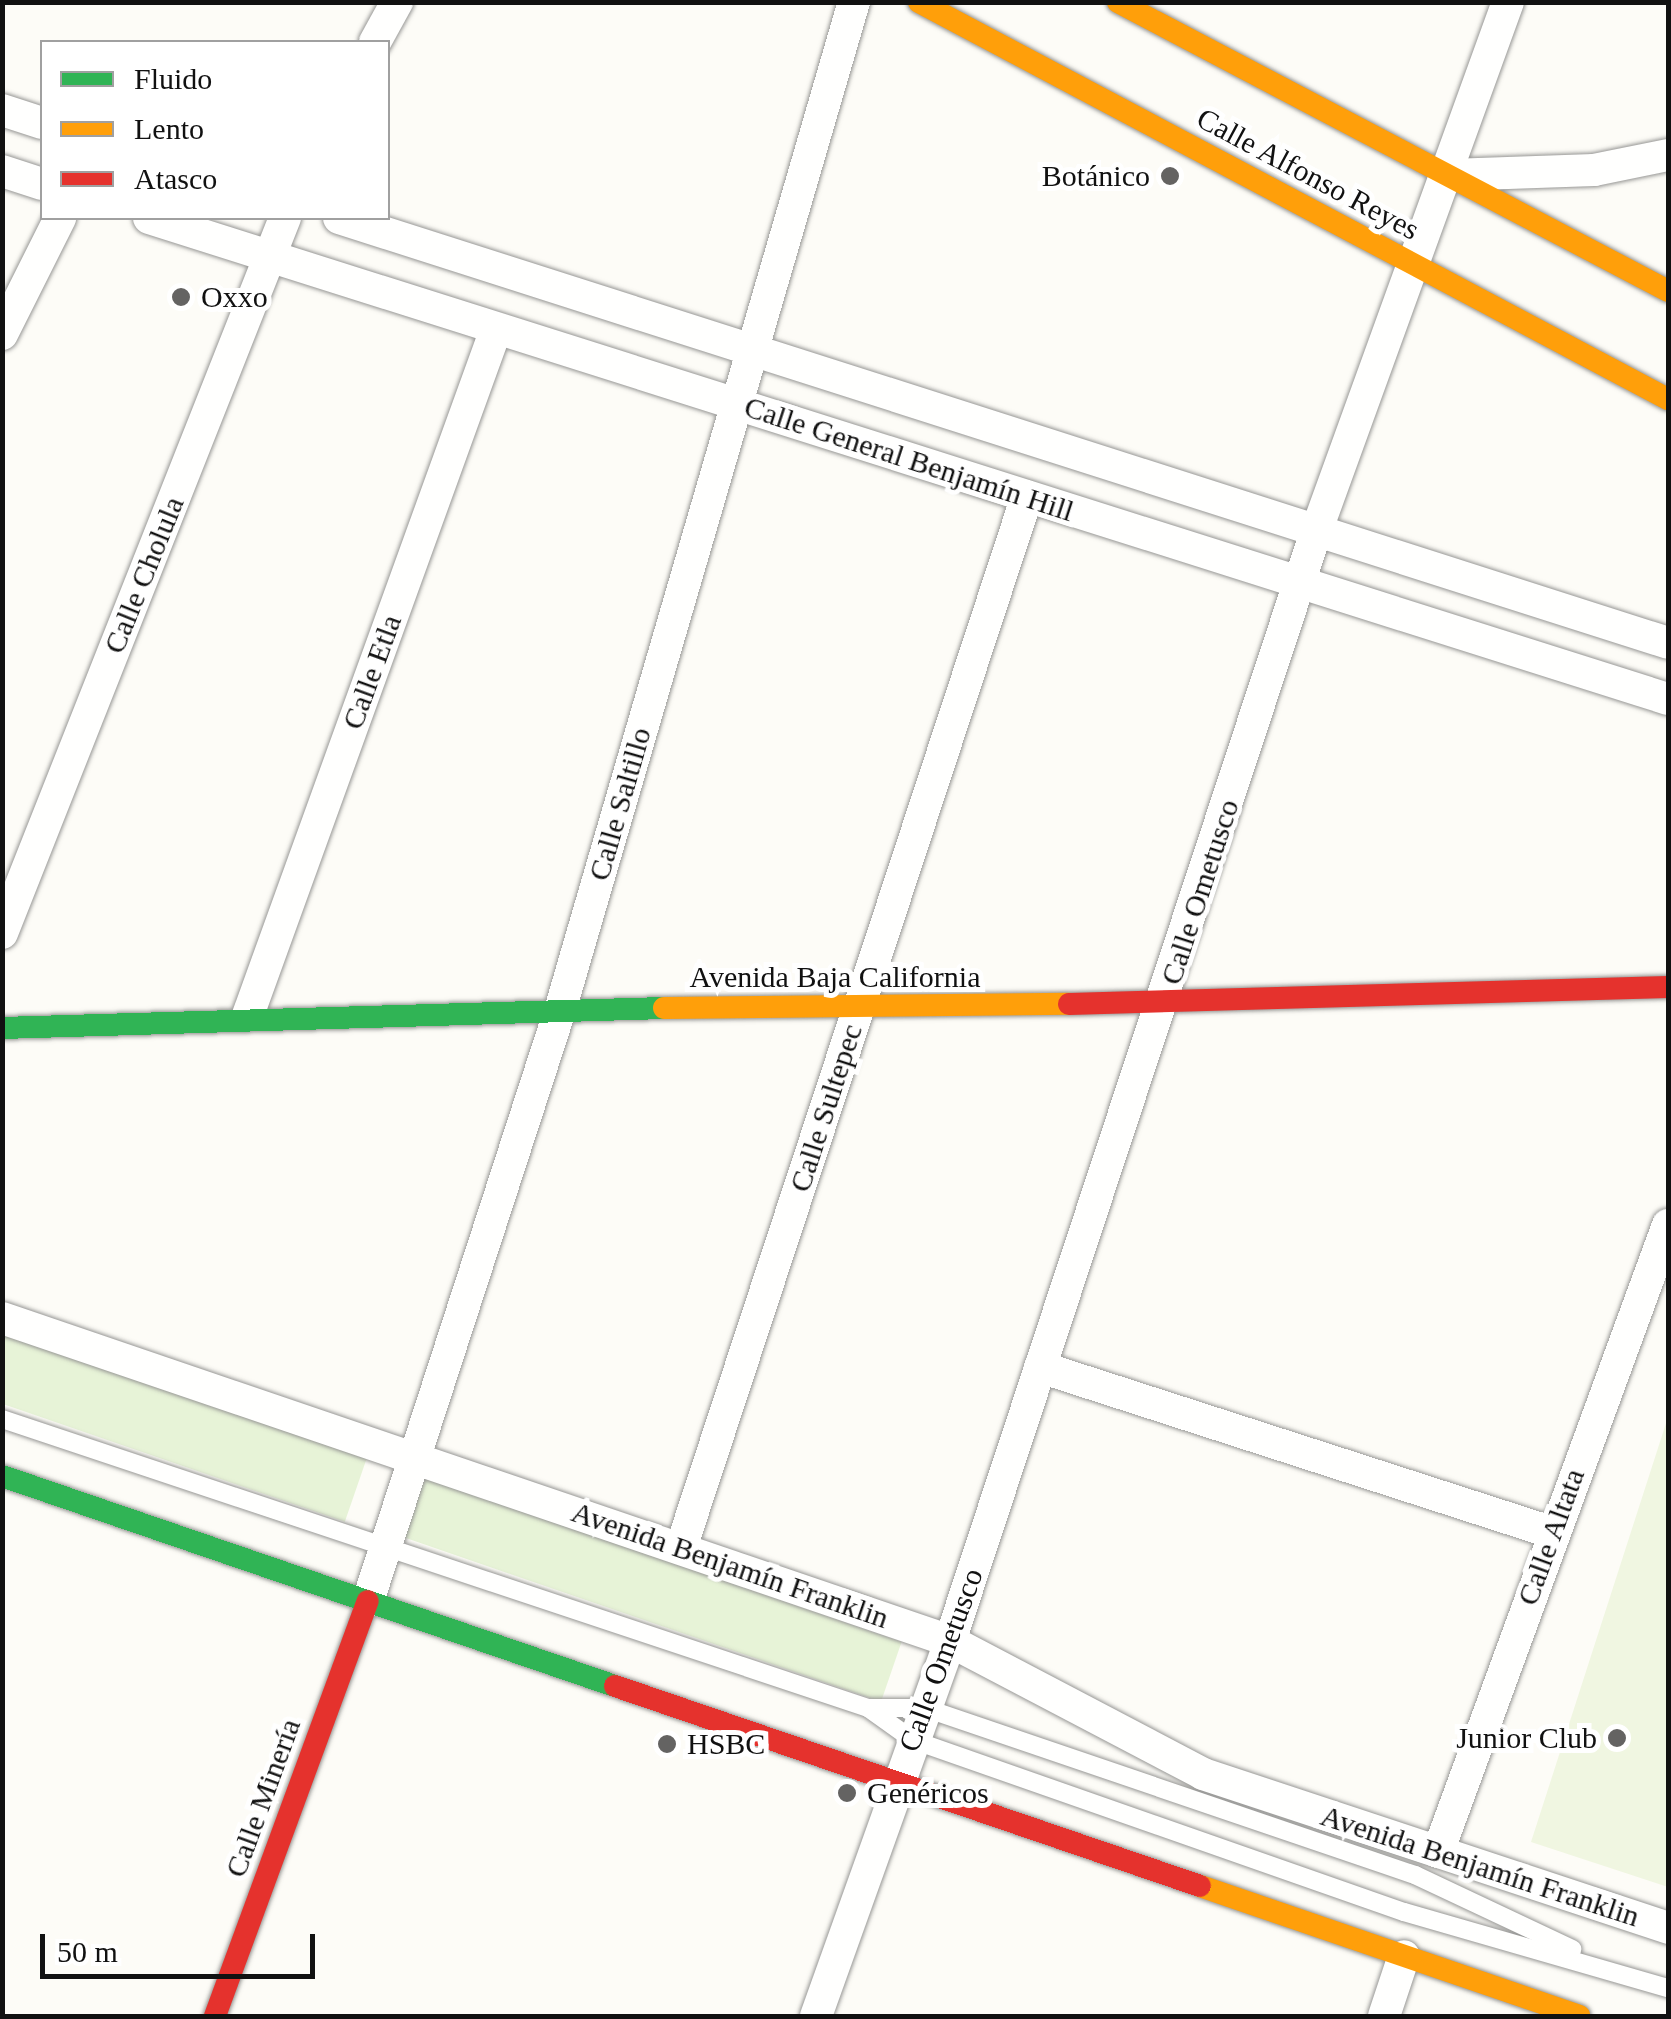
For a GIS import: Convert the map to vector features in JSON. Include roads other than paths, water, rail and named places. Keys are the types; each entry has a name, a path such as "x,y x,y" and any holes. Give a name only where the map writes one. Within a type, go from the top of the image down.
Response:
{"main road":[{"name":"Calle Alfonso Reyes","path":"919,2 1668,399"},
{"name":"Calle Alfonso Reyes","path":"1118,2 1668,292"},
{"name":"Avenida Baja California","path":"2,1028 248,1015 561,1007 858,1010 1668,987"},
{"path":"2,1476 1578,2016"},
{"name":"Calle Minería","path":"215,2016 368,1601"}],"street":[{"path":"377,40 396,2"},
{"name":"Calle Saltillo","path":"368,1601 561,1007 854,2"},
{"name":"Calle Ometusco","path":"816,2016 950,1641 1165,1002 1316,532 1418,266 1508,2"},
{"path":"2,110 40,121"},
{"path":"1448,176 1594,170 1668,155"},
{"path":"2,171 40,183"},
{"path":"2,334 59,220"},
{"name":"Calle General Benjamín Hill","path":"155,220 1668,700"},
{"name":"Calle Cholula","path":"2,932 284,220"},
{"name":"Calle General Benjamín Hill","path":"345,220 1668,644"},
{"name":"Calle Etla","path":"248,1015 496,328"},
{"name":"Calle Sultepec","path":"680,1548 1027,496"},
{"name":"Calle Altata","path":"1438,1852 1552,1532 1668,1225"},
{"name":"Avenida Benjamín Franklin","path":"2,1318 950,1641 1155,1754 1668,1928"},
{"path":"1040,1367 1552,1532"},
{"path":"1384,2016 1404,1956"}],"lane":[{"path":"2,1419 384,1551 868,1708 913,1740 1404,1912 1613,1969 1668,1988"},
{"path":"868,1708 925,1708 1415,1874 1613,1969"}],"place":[{"name":"Botánico","path":"1170,176"},
{"name":"Oxxo","path":"181,297"},
{"name":"Junior Club","path":"1617,1738"},
{"name":"HSBC","path":"667,1744"},
{"name":"Genéricos","path":"847,1793"}]}
